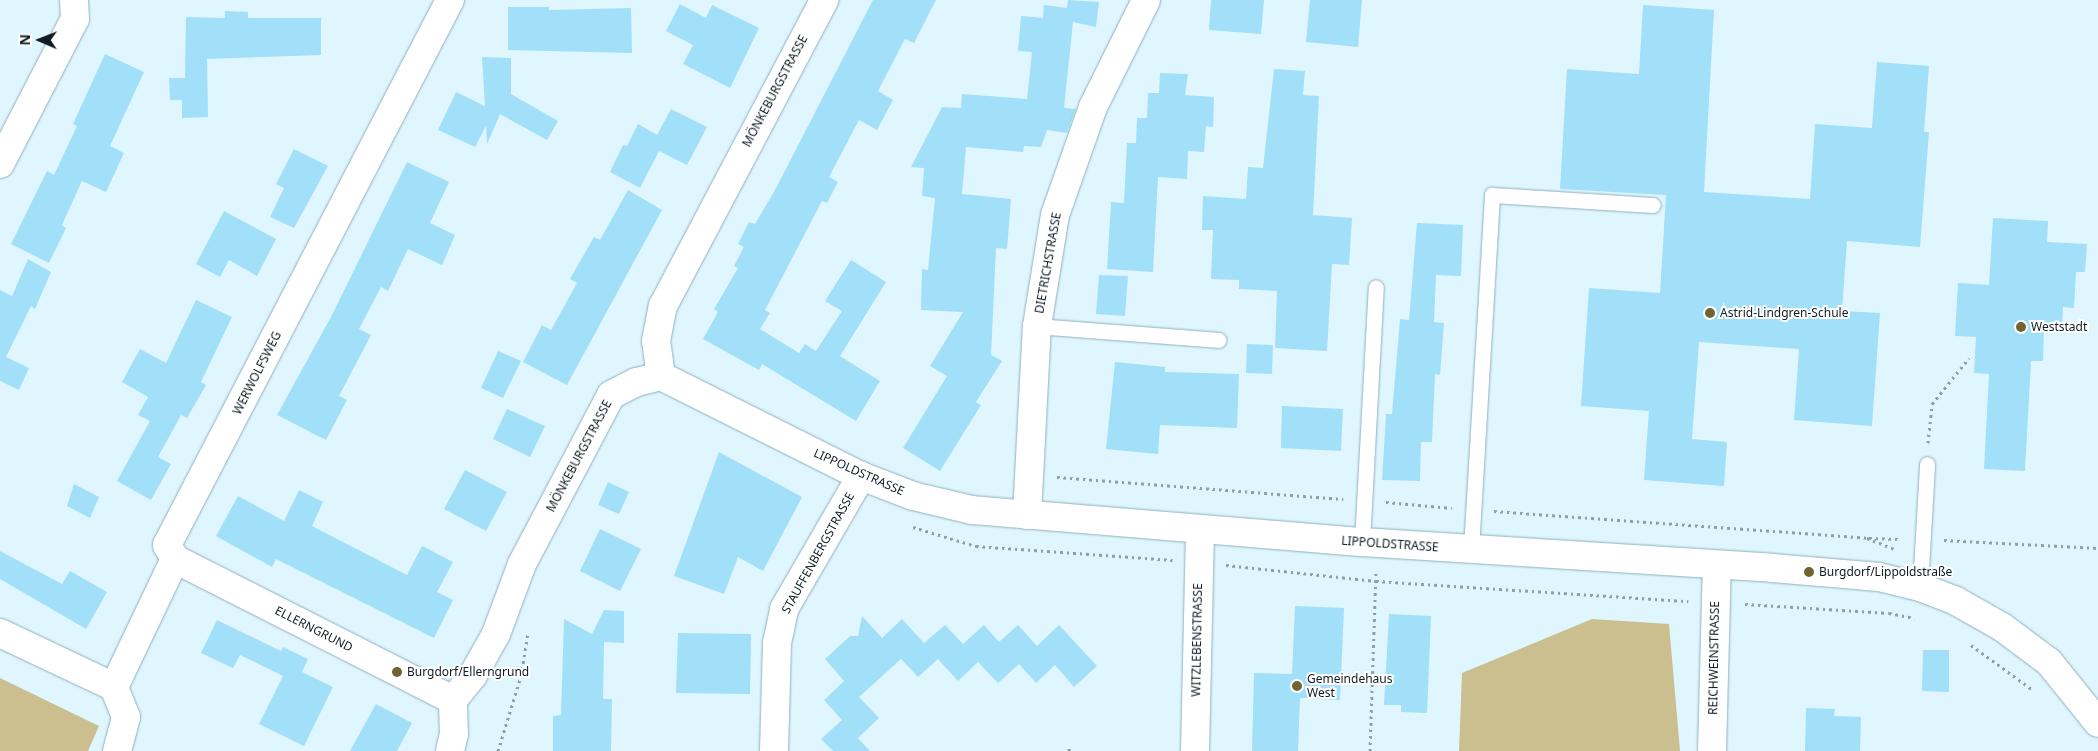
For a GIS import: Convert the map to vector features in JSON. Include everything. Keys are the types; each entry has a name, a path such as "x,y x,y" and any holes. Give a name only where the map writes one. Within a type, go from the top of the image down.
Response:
{"street":[{"path":"0,164 75,19 74,0"},
{"name":"WERWOLFSWEG","path":"175,558 167,545 450,0"},
{"name":"MÖNKEBURGSTRASSE","path":"453,700 473,675 496,634 522,564 611,395 637,382 661,376 656,341 664,306 824,0"},
{"name":"DIETRICHSTRASSE","path":"1027,515 1038,326 1055,215 1092,107 1146,0"},
{"name":"LIPPOLDSTRASSE","path":"661,376 861,476 922,498 972,510 1369,543 1717,564 1879,577 1920,587 1971,610 2049,662 2098,722"},
{"name":"STAUFFENBERGSTRASSE","path":"774,751 777,643 784,609 861,476"},
{"name":"WITZLEBENSTRASSE","path":"1195,751 1200,529"},
{"path":"114,687 175,558"},
{"name":"ELLERNGRUND","path":"175,558 453,700"},
{"name":"REICHWEINSTRASSE","path":"1712,751 1717,564"},
{"path":"0,633 114,687 126,717 117,751"},
{"path":"450,751 454,734 453,700"}],"lane":[{"path":"1471,549 1492,195 1653,204"},
{"path":"1369,543 1376,287"},
{"path":"1038,326 1218,340"},
{"path":"1920,587 1927,464"}],"path":[{"path":"1927,464 1932,404 1969,358"},
{"path":"908,524 924,532 976,546 1199,562 1376,581 1889,613 1922,619"},
{"path":"1867,538 2098,548"},
{"path":"1369,543 1376,581 1370,751"},
{"path":"498,751 523,670 530,624"},
{"path":"1969,643 2036,693"},
{"path":"1069,751 1070,746"}],"shaded area":[{"path":"1592,619 1669,624 1680,751 1459,751 1462,673"},
{"path":"0,678 99,726 88,751 0,751"}],"building":[{"path":"873,0 936,0 914,43 905,39 878,91 893,100 877,130 859,120 829,177 838,182 827,203 822,201 765,310 770,313 760,329 799,353 805,344 816,351 842,311 825,301 851,260 886,282 840,356 880,381 856,421 762,364 759,370 703,339 718,312 714,309 738,268 734,266 744,247 738,244 749,222 755,224 775,190"},
{"path":"1068,0 1099,2 1096,27 1073,22 1064,108 1076,109 1067,133 1047,130 1041,147 1024,146 1023,152 966,147 962,194 1011,199 1007,249 996,248 991,355 1002,361 976,402 981,405 940,471 903,448 947,376 930,366 963,312 921,310 922,269 928,270 935,198 922,196 924,168 911,167 942,107 961,108 962,94 1027,99 1032,52 1018,51 1021,16 1043,18 1044,5 1067,8"},
{"path":"1211,0 1264,0 1261,34 1209,30"},
{"path":"1310,0 1362,0 1358,47 1306,42"},
{"path":"680,4 706,18 712,5 759,28 730,88 683,64 693,45 666,31"},
{"path":"1643,5 1714,10 1704,192 1810,199 1815,124 1872,128 1877,62 1929,66 1924,132 1929,132 1920,247 1847,241 1842,311 1880,313 1872,426 1794,420 1799,349 1699,342 1692,439 1727,442 1724,486 1644,480 1649,411 1581,406 1589,288 1660,293 1666,195 1560,189 1567,69 1639,74"},
{"path":"508,7 549,7 549,10 631,8 632,53 508,50"},
{"path":"225,11 248,12 248,18 321,18 321,55 207,59 208,117 182,118 182,100 170,100 169,78 185,78 186,17 225,18"},
{"path":"105,54 144,72 110,146 124,153 106,192 82,181 62,225 66,228 49,263 11,244 47,171 54,175 77,126 73,124"},
{"path":"482,57 511,58 511,94 558,121 547,140 500,114 487,144 486,126 475,147 438,130 456,92 485,106"},
{"path":"1274,69 1305,71 1303,95 1319,96 1313,215 1352,218 1349,265 1332,264 1327,351 1275,348 1277,291 1239,289 1239,280 1211,279 1213,230 1202,230 1203,196 1246,199 1248,167 1263,168"},
{"path":"1160,73 1188,74 1185,95 1214,97 1213,127 1206,126 1204,152 1188,151 1187,179 1158,177 1153,272 1107,269 1111,202 1124,203 1127,143 1136,143 1137,118 1147,118 1148,93 1159,93"},
{"path":"671,109 707,127 687,165 659,151 640,188 610,172 623,145 627,146 638,124 657,135"},
{"path":"294,149 328,166 294,228 270,217 284,188 276,184"},
{"path":"407,162 449,182 430,223 455,235 442,265 408,249 388,291 381,287 359,329 371,335 339,396 347,400 326,440 277,415 332,315"},
{"path":"628,190 662,210 567,385 523,362 542,325 551,330 577,283 570,279 594,237 600,240"},
{"path":"224,211 276,239 257,276 229,260 220,277 196,264"},
{"path":"1993,218 2048,221 2047,242 2087,244 2085,272 2076,272 2074,308 2063,307 2062,326 2044,326 2043,361 2031,361 2025,471 1984,469 1989,374 1974,373 1976,337 1955,336 1958,283 1989,285"},
{"path":"1417,223 1463,225 1461,276 1436,275 1434,322 1444,323 1440,375 1435,374 1432,442 1421,442 1420,481 1382,480 1386,414 1392,414 1400,319 1409,320"},
{"path":"28,259 51,272 35,309 31,306 6,357 29,368 19,390 0,381 0,290 12,296"},
{"path":"1099,275 1128,276 1125,316 1096,314"},
{"path":"196,300 232,317 201,382 206,385 187,418 181,415 158,457 171,464 151,500 117,481 150,421 138,415 148,397 122,382 140,349 166,363"},
{"path":"1247,344 1273,345 1272,374 1246,373"},
{"path":"498,351 521,361 503,398 481,388"},
{"path":"1115,362 1165,367 1165,372 1239,374 1237,428 1160,425 1158,454 1106,449"},
{"path":"1282,406 1343,409 1341,451 1281,448"},
{"path":"507,409 545,426 530,457 493,439"},
{"path":"719,452 802,497 763,571 738,557 724,594 674,576"},
{"path":"465,470 507,492 486,531 444,509"},
{"path":"608,482 629,492 619,514 598,505"},
{"path":"74,484 99,497 90,518 67,506"},
{"path":"299,490 323,502 312,526 407,575 422,546 453,562 437,592 453,600 434,638 276,559 272,567 216,536 238,496 284,521"},
{"path":"600,529 641,549 620,591 580,571"},
{"path":"0,551 62,584 70,571 107,592 86,629 0,579"},
{"name":"Gemeindehaus West","path":"1295,606 1344,608 1340,700 1300,698 1298,751 1252,751 1254,673 1292,674"},
{"path":"604,610 624,611 624,643 604,642 603,699 612,699 611,751 553,751 553,716 561,715 564,619 592,634"},
{"path":"1389,614 1431,616 1427,713 1401,712 1401,705 1384,705"},
{"path":"862,616 882,638 902,619 924,643 945,625 963,644 984,625 999,642 1018,625 1037,646 1059,625 1097,666 1074,687 1055,665 1036,683 1019,664 998,683 978,662 958,681 938,659 918,677 901,659 859,697 879,718 858,738 870,751 833,751 821,739 842,720 824,700 844,681 825,659 850,636 858,636"},
{"path":"217,620 281,651 283,647 308,659 302,672 333,687 304,746 259,724 283,676 240,655 233,668 201,653"},
{"path":"678,633 751,634 750,694 676,693"},
{"path":"1923,650 1949,650 1949,692 1922,691"},
{"path":"376,704 412,723 397,751 350,751"},
{"path":"1806,708 1835,709 1834,716 1861,717 1860,751 1805,751"}],"place":[{"name":"Astrid-Lindgren-Schule","path":"1710,313"},
{"name":"Weststadt","path":"2021,327"},
{"name":"Burgdorf/Lippoldstraße","path":"1809,572"},
{"name":"Burgdorf/Ellerngrund","path":"397,672"},
{"name":"Gemeindehaus West","path":"1297,686"}]}
